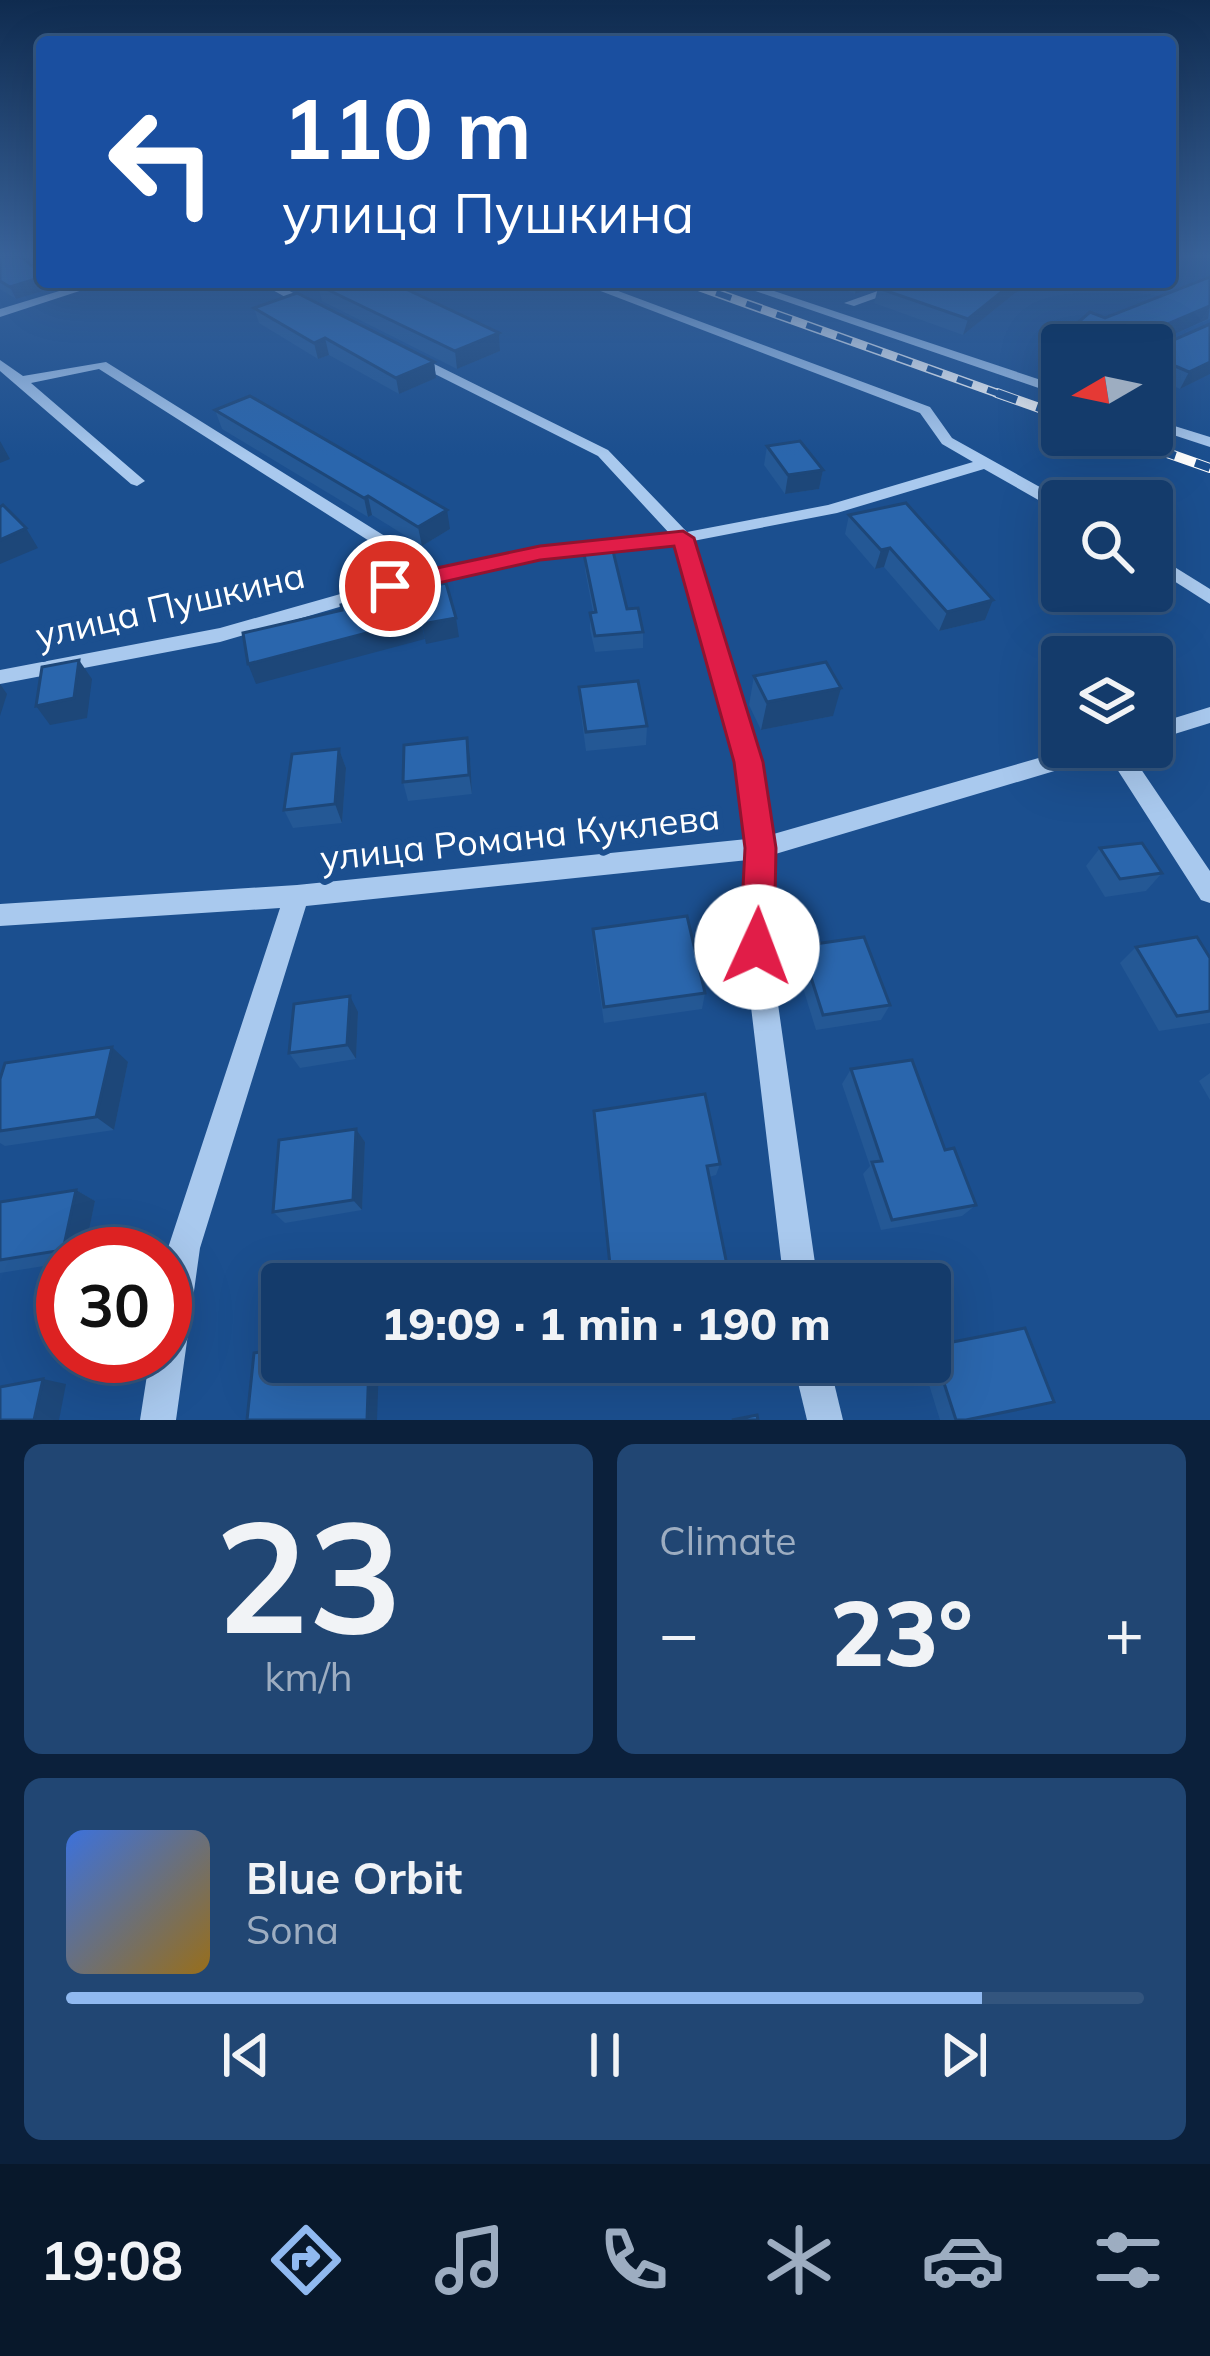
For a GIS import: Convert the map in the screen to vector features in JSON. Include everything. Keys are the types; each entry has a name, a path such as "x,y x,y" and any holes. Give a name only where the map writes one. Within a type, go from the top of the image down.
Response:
{"street":[{"path":"694,323 925,410 947,441 1041,494"},
{"path":"858,323 1041,385"},
{"path":"391,346 602,453 683,538 749,762 760,848 757,947 798,1263"},
{"path":"0,364 136,481"},
{"path":"20,381 101,364 433,574"},
{"path":"1173,430 1210,442"},
{"name":"улица Пушкина","path":"0,676 220,635 433,574 540,553 683,538 831,509 986,463"},
{"path":"1173,573 1210,598"},
{"path":"1173,726 1210,715"},
{"name":"улица Романа Куклева","path":"0,915 297,896 760,848 1041,767"},
{"path":"1124,768 1210,892"},
{"path":"158,1420 184,1248 297,896"},
{"path":"816,1383 825,1420"}],"building":[{"path":"280,323 357,323 434,362 396,378 325,338 314,343"},
{"path":"397,323 478,323 499,333 455,351"},
{"path":"1210,324 1210,362 1189,372 1173,365 1173,340"},
{"path":"250,396 447,510 418,527 215,410"},
{"path":"800,441 823,470 788,475 767,446"},
{"path":"906,503 993,600 947,612 890,548 881,550 849,515"},
{"path":"0,507 26,528 0,540"},
{"path":"613,551 627,609 638,608 643,632 595,636 590,613 596,612 584,554"},
{"path":"446,583 456,618 422,624 420,619 248,664 243,633 342,610 341,605"},
{"path":"79,660 74,698 36,706 42,667"},
{"path":"826,662 841,688 767,702 754,676"},
{"path":"638,681 647,726 586,732 579,687"},
{"path":"467,738 469,775 403,782 404,745"},
{"path":"339,749 335,804 284,810 292,754"},
{"path":"1142,843 1162,873 1120,879 1100,848"},
{"path":"687,916 705,993 604,1007 593,929"},
{"path":"864,937 890,1005 823,1015 801,946"},
{"path":"1197,937 1210,958 1210,1011 1177,1016 1136,947"},
{"path":"350,996 347,1045 289,1053 294,1004"},
{"path":"112,1047 96,1117 0,1131 0,1079 5,1063"},
{"path":"912,1060 945,1150 954,1148 976,1205 892,1220 872,1162 882,1161 851,1069"},
{"path":"705,1094 720,1164 707,1166 727,1263 610,1263 594,1111"},
{"path":"356,1129 353,1200 273,1212 279,1140"},
{"path":"76,1190 68,1227 36,1227 36,1254 0,1260 0,1202"},
{"path":"1025,1328 1054,1402 956,1420 944,1383 951,1383 951,1342"},
{"path":"261,1352 261,1383 368,1383 367,1420 247,1420 254,1353"},
{"path":"42,1383 34,1420 0,1420 0,1387"}],"railway":[{"path":"801,323 1005,396"},
{"path":"997,393 1041,409"},
{"path":"1173,455 1210,468"}],"route":[{"path":"390,586 540,553 683,538 749,762 760,848 757,947"}]}
